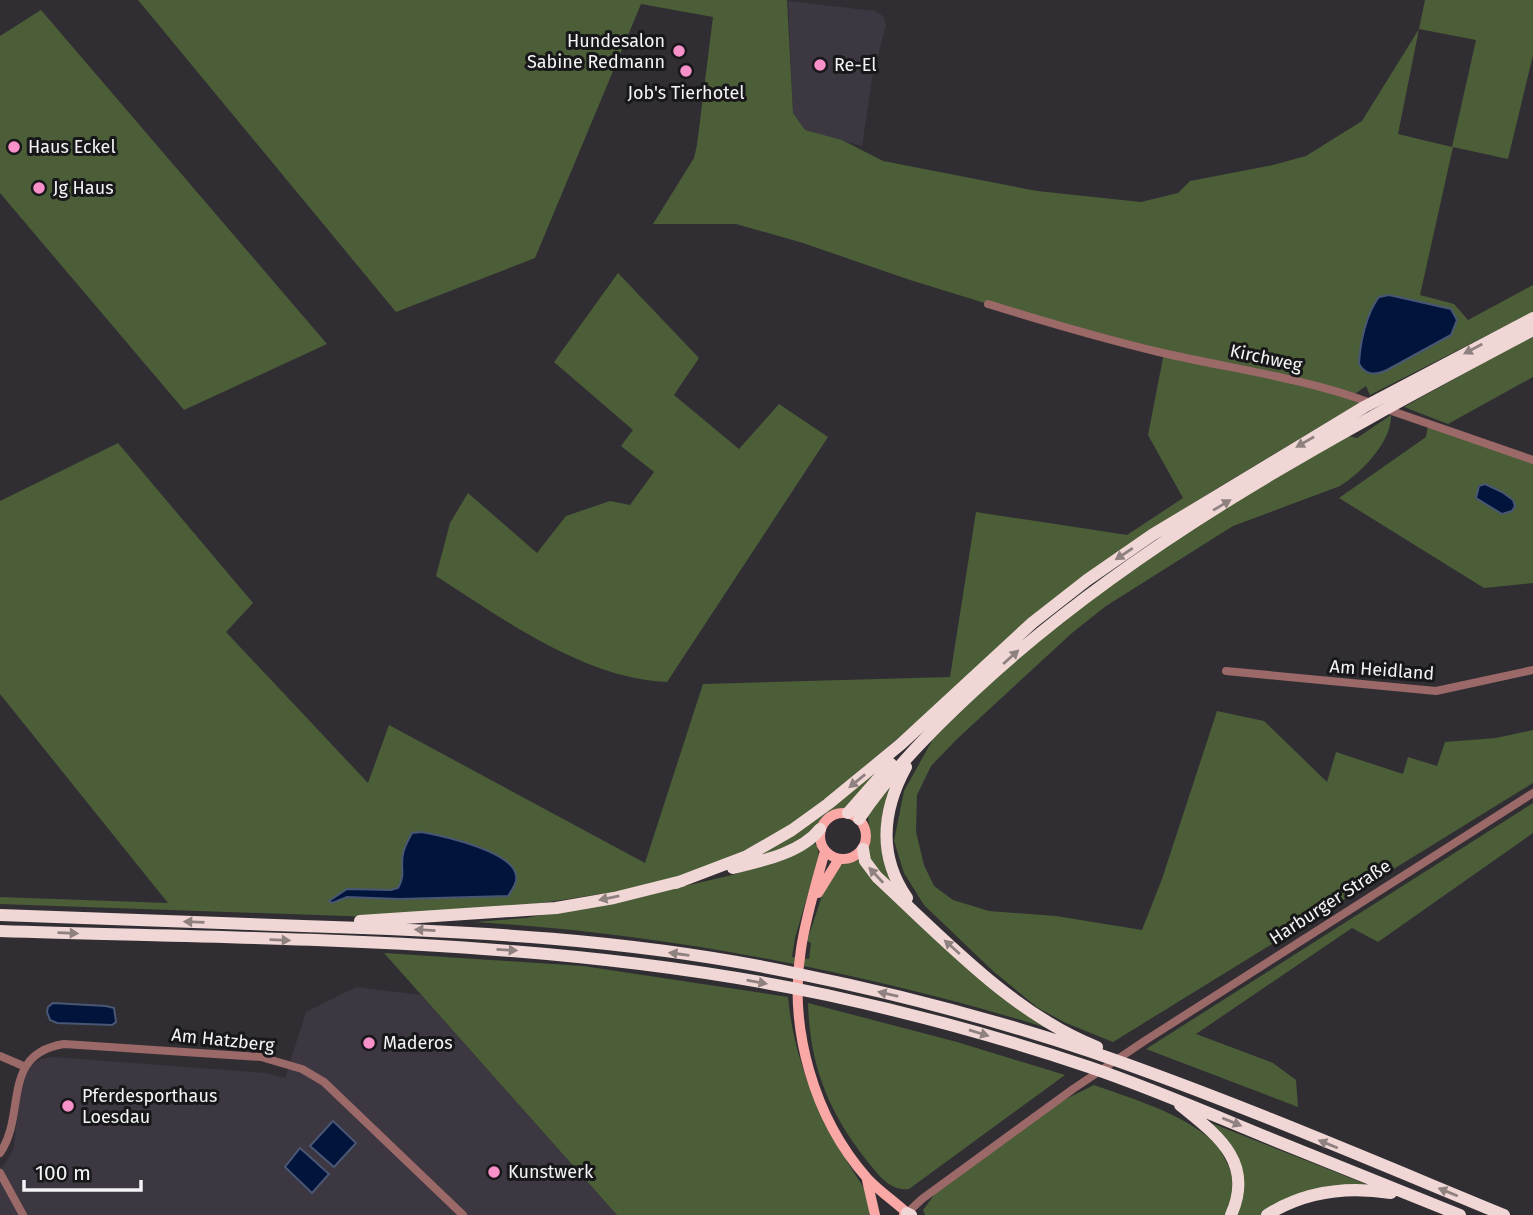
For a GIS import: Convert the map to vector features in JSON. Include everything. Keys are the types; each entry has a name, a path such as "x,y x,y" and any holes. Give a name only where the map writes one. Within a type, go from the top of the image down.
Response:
{"highway":[{"path":"676,883 747,856 792,830 870,770 945,704 1009,642 1114,561 1208,500 1364,407 1533,318"},
{"path":"854,816 961,704 1044,628 1108,580 1216,508 1378,413 1533,330"},
{"path":"854,816 945,704"},
{"path":"933,929 909,901 894,877 886,842 886,821 892,797 906,767 961,704"},
{"path":"311,926 534,911 604,900 775,856 805,842 820,829"},
{"path":"863,849 865,861 871,870 933,929 972,964 1040,1017 1075,1037 1150,1066 1186,1087"},
{"path":"0,915 427,930 587,942 795,973 987,1019 1090,1052 1186,1087 1504,1215"},
{"path":"0,931 370,943 515,951 690,970 826,995 954,1026 1079,1064 1169,1096 1460,1215"},
{"path":"1169,1096 1213,1131 1232,1157 1239,1180 1237,1202 1231,1215"},
{"path":"1267,1215 1306,1196 1333,1191 1363,1189 1414,1196"}],"main road":[{"path":"825,851 839,859 852,858 863,849 866,835 854,816 838,813 830,817 820,829 820,839 825,851 800,951 799,1012 807,1061 820,1100 837,1133 867,1177 904,1213"},
{"path":"811,905 839,859"},
{"path":"867,1177 875,1215"}],"street":[{"name":"Kirchweg","path":"988,304 1101,338 1285,377 1352,396 1533,460"},
{"name":"Am Heidland","path":"1226,671 1436,691 1533,670"},
{"name":"Harburger Straße","path":"904,1213 1073,1089 1146,1040 1533,793"},
{"name":"Am Hatzberg","path":"21,1065 33,1053 47,1046 64,1044 244,1055 290,1065 311,1073 343,1098 463,1215"},
{"path":"0,1056 21,1065 14,1079 8,1134 0,1153"},
{"path":"0,1173 23,1215"}],"shaded area":[{"path":"788,1 875,11 883,16 886,25 872,79 862,146 805,130 793,113"},
{"path":"356,987 421,995 617,1215 0,1215 0,1168 6,1163 14,1147 20,1086 31,1065 52,1057 266,1073 285,1078 306,1012"}],"green space":[{"path":"138,0 787,0 793,113 805,130 842,140 883,161 1037,191 1141,202 1178,193 1190,181 1306,156 1362,121 1419,29 1425,0 1533,0 1533,55 1508,159 1453,147 1420,295 1454,304 1468,320 1533,285 1533,312 1370,395 1366,386 1352,396 1342,396 1359,403 1125,547 809,813 761,845 690,874 621,891 495,910 402,918 0,904 0,897 168,903 0,694 0,501 118,443 253,603 226,632 368,783 389,725 645,863 703,684 950,677 976,512 1127,535 1183,498 1148,435 1164,353 988,304 803,243 736,224 653,224 694,158 713,17 641,4 535,258 396,312","holes":["1419,29 1476,40 1452,147 1398,134","422,832 498,855 410,898 346,897 333,903 347,889 398,888 409,840 413,833"]},
{"path":"41,10 327,344 184,410 0,193 0,36"},
{"path":"618,273 699,358 674,395 739,449 779,404 828,437 667,682 636,678 576,658 517,628 436,576 450,523 468,493 537,553 566,516 610,501 630,505 654,472 621,446 633,430 554,362"},
{"path":"1533,335 1533,377 1448,424 1404,407"},
{"path":"1391,415 1386,436 1374,456 1340,486 1233,526 1106,606 1072,633 957,739 931,766 917,795 916,832 924,865 934,886 953,900 989,911 1056,916 1142,930 1162,879 1217,711 1264,721 1327,782 1336,752 1403,774 1408,757 1437,766 1445,742 1496,738 1533,730 1533,783 1113,1042 1066,1023 1038,1008 993,971 924,905 904,873 894,841 904,791 933,739 1017,657 1067,615 1246,495 1348,436 1357,438"},
{"path":"1428,424 1533,460 1533,583 1484,588 1339,498 1426,437"},
{"path":"899,752 852,808 829,815 814,831 789,846 755,855"},
{"path":"896,776 886,807 893,886 871,864 868,850 871,840 868,816"},
{"path":"1533,803 1533,833 1378,942 1352,928 1196,1034 1273,1063 1296,1080 1298,1107 1146,1049"},
{"path":"814,843 819,856 792,957 809,959 811,943 807,941 828,878 837,866 859,859 1051,1029 910,990 766,959 621,936 475,922 525,918 625,900 732,875 782,858"},
{"path":"384,953 583,966 788,997 798,1052 807,1079 829,1129 872,1200 869,1215 617,1215"},
{"path":"808,1003 957,1042 1065,1075 909,1189 902,1189 885,1181 867,1161 832,1106 817,1067"},
{"path":"1094,1085 1169,1114 1194,1127 1215,1144 1229,1163 1233,1187 1225,1215 925,1215 923,1210 938,1190 1064,1100"},
{"path":"1206,1121 1378,1189 1358,1188 1261,1215 1235,1215 1241,1191"}],"water":[{"path":"1389,295 1451,309 1457,320 1451,335 1387,370 1372,373 1365,371 1359,364 1362,338 1374,304 1379,297"},
{"path":"1485,484 1513,500 1515,506 1512,511 1502,514 1476,498 1479,486"},
{"path":"422,832 475,846 503,859 512,866 516,875 508,896 399,899 347,897 332,903 329,901 347,889 398,888 402,879 405,846 412,833"},
{"path":"53,1003 114,1008 116,1022 112,1025 57,1023 50,1020 47,1012"},
{"path":"333,1121 356,1143 334,1167 310,1146"},
{"path":"300,1148 329,1174 312,1193 285,1167"}],"place":[{"name":"Hundesalon Sabine Redmann","path":"679,51"},
{"name":"Re-El","path":"820,65"},
{"name":"Job's Tierhotel","path":"686,71"},
{"name":"Haus Eckel","path":"14,147"},
{"name":"Jg Haus","path":"39,188"},
{"name":"Maderos","path":"369,1043"},
{"name":"Pferdesporthaus Loesdau","path":"68,1106"},
{"name":"Kunstwerk","path":"494,1172"}]}
